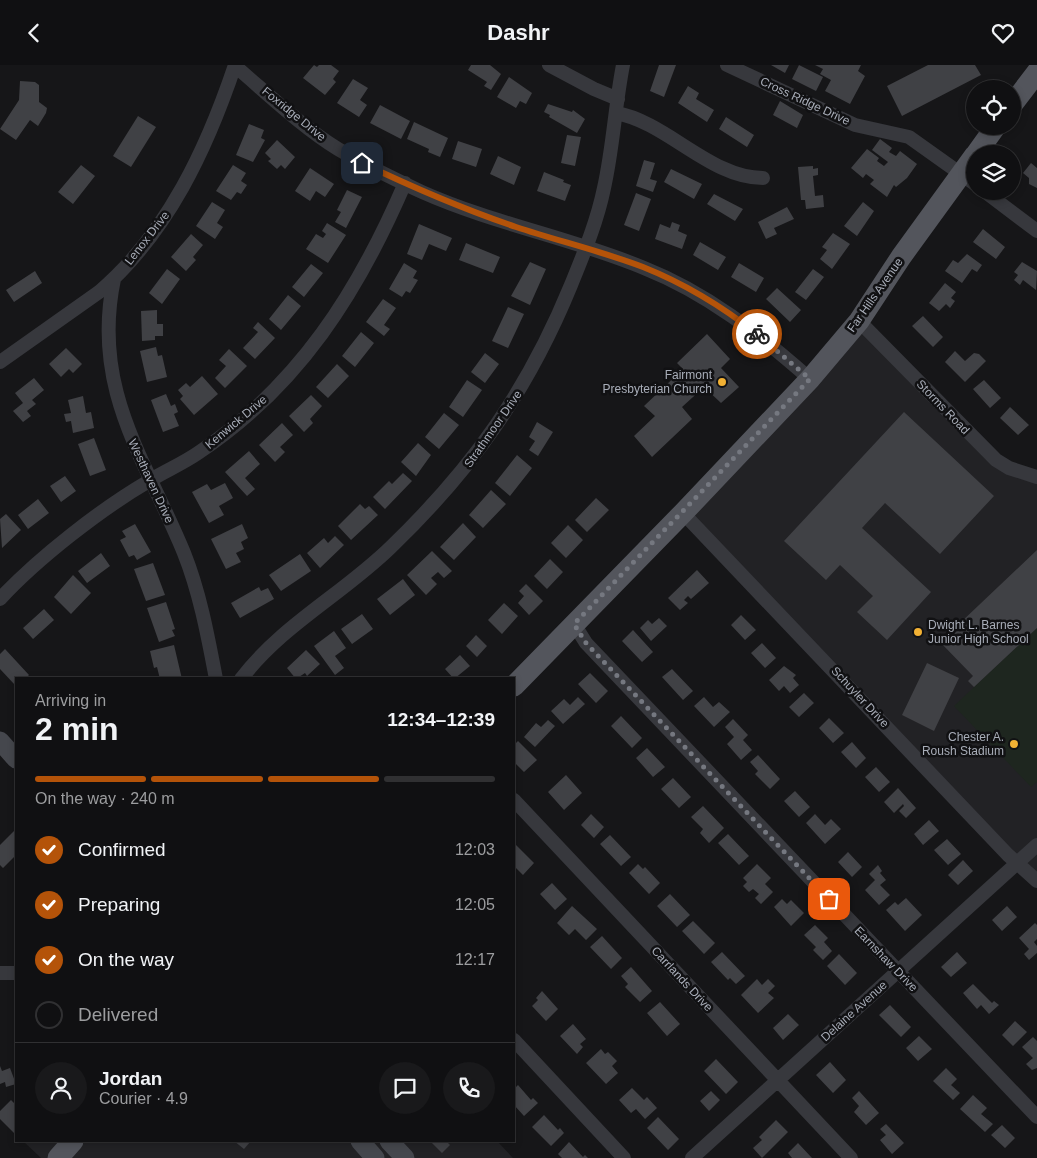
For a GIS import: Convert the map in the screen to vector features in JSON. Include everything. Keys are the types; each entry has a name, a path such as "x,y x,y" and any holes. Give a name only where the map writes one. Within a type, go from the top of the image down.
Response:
{"main road":[{"path":"1021,93 1037,72"},
{"name":"Far Hills Avenue","path":"515,685 683,513 810,379 859,321 901,257 966,181"},
{"path":"0,741 15,758"},
{"path":"58,1158 72,1142"},
{"path":"361,1142 376,1158"},
{"path":"390,1142 404,1158"}],"street":[{"path":"550,65 594,89 635,118 736,174 750,178 763,177"},
{"path":"617,106 623,65"},
{"name":"Cross Ridge Drive","path":"728,65 855,125 908,137 966,178"},
{"name":"Foxridge Drive","path":"235,66 337,149 405,183 516,227 644,267 677,283 715,304 745,325 810,379"},
{"name":"Lenox Drive","path":"0,363 114,279 174,202 192,173 207,141 235,66"},
{"name":"Strathmoor Drive","path":"243,677 267,648 280,636 354,580 389,550 459,476 480,450 527,379 549,337 587,248 604,189 617,106"},
{"name":"Kenwick Drive","path":"0,599 50,554 97,517 150,480 193,457 259,404 297,364 341,308 363,273 405,183"},
{"path":"996,200 1037,231"},
{"name":"Westhaven Drive","path":"114,279 108,323 113,376 129,434 187,563 210,645 216,677"},
{"name":"Storms Road","path":"859,321 996,460 1009,468 1037,477"},
{"name":"Schuyler Drive","path":"683,513 1017,863 1037,881"},
{"name":"Earnshaw Drive","path":"574,624 586,643 1037,1117"},
{"name":"Carrlands Drive","path":"515,801 852,1158"},
{"name":"Delaine Avenue","path":"692,1158 1037,845"},
{"path":"0,973 15,973"},
{"path":"515,1041 624,1158"}],"shaded area":[{"name":"Dwight L. Barnes Junior High School","path":"859,321 988,453 1037,477 1037,881 683,513"},
{"name":"Chester A. Roush Stadium","path":"1037,628 1037,782 1031,787 954,706"},
{"path":"24,1142 498,1142 513,1158 41,1158"}],"building":[{"path":"314,65 317,67 319,65 331,65 339,71 333,79 336,82 325,95 303,78"},
{"path":"471,65 490,65 501,74 491,90 484,86 487,82 468,70"},
{"path":"659,65 676,65 664,97 650,91"},
{"path":"771,65 789,65 785,73"},
{"path":"799,65 823,77 816,91 792,79"},
{"path":"815,65 861,65 858,71 865,76 850,104 825,91 831,80 820,74 823,69"},
{"path":"928,65 975,65 981,75 971,80 966,80 966,83 902,116 887,86"},
{"path":"509,77 532,93 526,104 520,101 516,108 497,97"},
{"path":"353,79 368,88 360,100 367,105 359,117 337,103"},
{"path":"20,81 35,82 39,85 39,102 47,108 38,126 30,120 16,140 0,129 19,100"},
{"path":"688,86 699,93 696,99 714,110 707,122 678,103"},
{"path":"780,101 803,115 797,128 773,115"},
{"path":"548,104 572,112 573,110 585,119 577,133 549,117 550,115 544,112"},
{"path":"380,105 410,121 401,139 370,123"},
{"path":"138,116 156,127 131,167 113,156"},
{"path":"726,117 754,135 747,147 719,129"},
{"path":"414,122 448,138 440,157 428,152 429,149 407,139"},
{"path":"249,124 264,130 261,138 265,140 253,162 236,155"},
{"path":"567,135 581,137 575,166 561,163"},
{"path":"880,139 892,148 889,152 896,156 900,151 917,164 907,178 896,187 894,185 887,197 870,184 874,180 866,174 863,178 851,168 867,149 879,158 877,161 884,166 888,162 872,150"},
{"path":"277,140 295,157 285,169 281,165 277,169 268,161 271,159 265,153"},
{"path":"458,141 482,149 476,167 452,159"},
{"path":"498,156 521,167 514,185 490,174"},
{"path":"644,160 655,163 650,179 657,181 653,192 636,186"},
{"path":"1031,163 1037,168 1037,188 1029,184 1029,178 1023,173"},
{"path":"81,165 95,176 73,204 58,192"},
{"path":"233,165 246,173 241,181 247,185 241,194 237,192 231,200 216,191"},
{"path":"813,166 813,169 818,168 818,175 813,176 815,196 823,195 824,207 806,209 805,200 801,200 798,167"},
{"path":"310,168 334,184 325,197 316,191 310,201 295,191"},
{"path":"671,169 702,184 694,199 664,182"},
{"path":"544,172 571,185 565,201 537,191"},
{"path":"347,190 362,197 346,228 335,222 341,212 337,210"},
{"path":"636,193 651,199 639,231 624,225"},
{"path":"714,194 743,209 735,221 707,204"},
{"path":"212,202 225,210 217,223 223,227 215,239 196,226"},
{"path":"863,202 874,211 857,236 844,226"},
{"path":"787,207 794,219 774,228 777,234 766,239 758,222"},
{"path":"672,222 680,225 678,231 687,235 682,249 655,239 660,224 670,228"},
{"path":"327,223 346,235 328,263 306,249 316,234 323,238 326,234 322,231"},
{"path":"419,224 452,238 446,251 429,244 422,260 407,254"},
{"path":"983,229 1005,247 996,259 973,242"},
{"path":"833,233 850,244 832,269 820,259 827,250 822,247"},
{"path":"191,234 203,245 193,257 196,260 186,271 171,257"},
{"path":"700,242 726,257 718,270 693,255"},
{"path":"466,243 500,257 493,273 459,260"},
{"path":"967,254 982,265 977,272 972,269 962,283 945,271 953,260 958,263"},
{"path":"530,262 546,269 530,305 511,296"},
{"path":"1022,262 1037,271 1036,290 1023,280 1020,285 1014,280 1018,275 1014,272"},
{"path":"404,263 417,271 413,278 418,280 410,293 406,291 402,297 389,289"},
{"path":"739,263 764,278 756,292 731,277"},
{"path":"311,264 323,273 304,297 292,287"},
{"path":"167,269 180,279 162,304 149,293"},
{"path":"813,269 824,277 806,300 795,292"},
{"path":"35,271 42,283 14,302 6,290"},
{"path":"945,283 956,292 951,298 955,301 950,308 946,304 939,311 929,303"},
{"path":"777,288 801,310 790,322 766,299"},
{"path":"288,295 301,306 281,330 269,319"},
{"path":"383,299 396,308 384,325 390,329 384,336 366,322"},
{"path":"508,307 524,314 508,348 492,341"},
{"path":"157,310 157,324 163,324 163,336 155,336 155,340 142,341 141,311"},
{"path":"923,316 943,337 933,347 912,326"},
{"path":"258,322 275,338 255,359 243,348 258,332 253,328"},
{"path":"361,332 374,343 355,367 342,356"},
{"path":"707,334 730,359 721,368 739,387 721,403 704,387 682,407 692,419 652,457 634,436 655,416 644,406 683,369 677,363"},
{"path":"156,347 158,356 162,355 167,377 147,382 140,351"},
{"path":"66,348 82,364 73,373 69,369 61,377 49,364"},
{"path":"229,349 247,366 225,388 215,378 226,366 219,360"},
{"path":"955,351 965,361 974,353 979,354 986,361 965,382 945,362"},
{"path":"485,353 499,364 485,383 471,372"},
{"path":"337,364 349,376 328,398 316,387"},
{"path":"202,376 218,394 194,415 180,399 183,396 178,390 186,383 190,387"},
{"path":"34,378 44,390 32,400 36,404 27,411 31,416 23,422 13,411 23,403 15,393"},
{"path":"467,380 482,390 463,417 449,407"},
{"path":"984,380 1001,398 990,408 973,389"},
{"path":"166,394 171,406 175,404 178,412 174,414 179,426 163,432 151,400"},
{"path":"311,395 322,406 310,419 313,423 304,432 289,416"},
{"path":"83,396 86,413 91,412 94,428 73,433 71,421 66,422 64,414 71,413 68,400"},
{"path":"1010,407 1029,425 1018,435 1000,418"},
{"path":"904,412 994,496 940,554 885,503 862,528 931,592 887,640 857,612 873,596 840,565 826,580 784,541"},
{"path":"444,413 459,425 439,449 425,437"},
{"path":"537,422 553,432 538,456 529,450 535,441 529,437"},
{"path":"282,423 293,435 280,447 285,452 275,462 259,445"},
{"path":"94,438 106,470 90,476 78,444"},
{"path":"418,443 431,455 416,476 401,462"},
{"path":"249,451 260,464 245,478 255,489 247,496 225,472"},
{"path":"517,455 532,468 510,496 495,483"},
{"path":"403,473 412,481 385,509 373,497 389,481 392,484"},
{"path":"65,476 76,491 61,502 50,486"},
{"path":"225,483 233,498 219,506 224,515 209,523 192,492 207,484 211,490"},
{"path":"491,490 506,504 483,528 469,515"},
{"path":"596,498 609,510 587,532 575,520"},
{"path":"38,499 49,513 28,529 18,515"},
{"path":"360,504 365,509 369,506 378,515 351,540 338,526"},
{"path":"6,514 21,530 2,548 0,519"},
{"path":"463,523 476,537 454,560 440,547"},
{"path":"135,524 151,552 137,560 134,555 129,557 120,540 126,537 122,531"},
{"path":"242,524 248,538 241,542 244,549 236,553 241,562 226,569 211,539"},
{"path":"568,525 583,540 566,558 551,543"},
{"path":"335,536 344,545 320,568 307,553 324,538 328,543"},
{"path":"1037,550 1037,628 974,687 968,681 973,676 940,642"},
{"path":"432,551 452,571 444,578 438,572 431,578 437,584 426,595 407,575"},
{"path":"101,553 110,566 87,583 78,571"},
{"path":"300,554 311,571 281,591 269,575"},
{"path":"550,559 563,572 547,589 534,576"},
{"path":"153,563 165,595 146,601 134,569"},
{"path":"697,570 709,583 691,599 688,596 684,600 688,603 680,610 668,598"},
{"path":"73,575 91,593 71,614 54,597"},
{"path":"403,579 415,595 390,615 377,599"},
{"path":"526,584 543,601 529,615 518,603 524,596 519,591"},
{"path":"259,587 261,591 268,588 274,599 240,618 231,603"},
{"path":"166,602 175,629 172,630 175,636 159,642 147,608"},
{"path":"504,603 518,616 502,634 488,620"},
{"path":"44,609 54,620 33,639 23,628"},
{"path":"362,614 373,629 352,644 341,629"},
{"path":"741,615 756,630 745,640 731,625"},
{"path":"659,618 667,626 651,641 640,628 648,620 652,624"},
{"path":"633,630 653,652 642,662 622,641"},
{"path":"334,631 346,648 335,656 344,668 335,675 314,646"},
{"path":"476,635 487,646 477,657 466,646"},
{"path":"762,643 776,658 765,668 751,653"},
{"path":"174,645 182,677 160,677 157,667 154,668 150,651"},
{"path":"5,649 29,675 27,677 15,677 15,685 0,669 0,654"},
{"path":"306,650 320,664 307,676 305,673 299,677 294,677 287,668"},
{"path":"460,655 470,666 456,677 452,677 445,669"},
{"path":"927,663 959,678 934,731 902,715"},
{"path":"784,666 796,675 793,678 799,685 790,693 784,686 779,691 769,680"},
{"path":"672,669 693,691 683,700 662,677"},
{"path":"590,673 608,691 596,703 578,684"},
{"path":"804,693 814,703 799,717 789,707"},
{"path":"578,697 585,704 563,724 551,711 564,699 570,705"},
{"path":"704,697 713,707 719,702 730,712 714,727 694,706"},
{"path":"621,716 642,738 632,748 611,726"},
{"path":"829,718 844,733 833,743 819,728"},
{"path":"733,719 748,735 743,740 752,750 741,760 727,744 734,737 725,727"},
{"path":"548,720 555,726 535,747 524,737 536,723 541,727"},
{"path":"518,741 537,760 524,772 515,763 515,744"},
{"path":"852,742 866,758 856,768 841,752"},
{"path":"647,748 665,767 653,777 636,758"},
{"path":"758,755 780,779 770,789 755,774 758,771 750,762"},
{"path":"876,767 890,782 879,792 865,777"},
{"path":"566,775 582,793 564,810 548,792"},
{"path":"673,778 691,797 679,808 661,789"},
{"path":"898,788 916,808 906,818 899,811 904,806 903,804 894,813 884,802"},
{"path":"795,791 810,807 799,817 784,801"},
{"path":"703,806 724,828 709,843 700,833 703,829 691,817"},
{"path":"591,814 604,827 594,838 581,825"},
{"path":"815,814 825,825 831,819 841,829 825,844 806,823"},
{"path":"929,820 939,831 923,845 914,834"},
{"path":"15,830 15,856 3,868 0,865 0,845"},
{"path":"728,834 749,856 739,865 718,843"},
{"path":"610,835 631,857 621,866 600,844"},
{"path":"947,839 961,854 948,865 934,850"},
{"path":"515,846 534,863 523,875 515,867"},
{"path":"848,852 862,867 852,877 838,862"},
{"path":"963,860 973,871 958,885 948,875"},
{"path":"638,864 643,869 645,867 660,883 649,894 629,873"},
{"path":"757,864 771,878 765,884 773,892 761,904 755,898 759,894 753,889 749,892 743,886 747,882 743,878"},
{"path":"878,865 882,871 880,873 886,880 880,885 890,895 879,905 865,890 875,880 869,874"},
{"path":"552,883 567,899 555,910 540,894"},
{"path":"670,894 690,915 677,927 657,906"},
{"path":"906,898 922,915 905,931 886,910 895,902 898,905"},
{"path":"782,899 787,904 791,900 804,913 791,926 774,907"},
{"path":"572,906 597,929 586,940 575,929 569,935 557,923"},
{"path":"1007,906 1017,917 1002,931 992,920"},
{"path":"693,921 715,943 704,954 682,931"},
{"path":"1035,923 1037,925 1037,939 1034,942 1037,946 1037,953 1029,960 1024,954 1029,949 1019,938"},
{"path":"815,925 828,938 824,942 832,951 823,960 813,950 816,947 804,935"},
{"path":"602,936 622,958 611,969 590,947"},
{"path":"722,952 745,976 736,984 730,978 728,980 711,962"},
{"path":"957,952 967,963 951,977 941,967"},
{"path":"839,954 857,973 845,985 827,966"},
{"path":"631,967 652,991 640,1002 625,987 628,984 621,976"},
{"path":"757,979 762,985 768,979 775,986 768,993 774,998 758,1013 741,995"},
{"path":"973,984 992,1003 994,1001 999,1005 989,1014 981,1005 977,1009 963,993"},
{"path":"542,991 558,1009 546,1021 532,1006 538,1000 536,998"},
{"path":"660,1002 680,1024 667,1036 647,1013"},
{"path":"890,1005 911,1027 901,1037 879,1015"},
{"path":"788,1014 799,1025 783,1040 773,1028"},
{"path":"1015,1021 1027,1032 1013,1046 1002,1035"},
{"path":"573,1024 586,1039 580,1044 583,1047 577,1054 560,1036"},
{"path":"919,1036 932,1049 918,1061 906,1048"},
{"path":"1033,1037 1037,1041 1037,1068 1032,1070 1026,1064 1033,1058 1022,1047"},
{"path":"601,1049 605,1054 608,1052 617,1061 612,1066 618,1073 606,1084 586,1063"},
{"path":"716,1059 738,1082 726,1094 704,1071"},
{"path":"830,1062 846,1080 833,1093 816,1075"},
{"path":"0,1066 2,1071 10,1068 15,1084 6,1087 5,1082 0,1084"},
{"path":"946,1068 957,1079 951,1085 960,1093 953,1100 933,1081"},
{"path":"518,1085 531,1100 533,1098 538,1103 524,1116 515,1106 515,1088"},
{"path":"632,1088 644,1100 647,1097 657,1108 645,1119 636,1109 631,1113 619,1100"},
{"path":"711,1091 720,1100 709,1111 700,1101"},
{"path":"859,1091 879,1113 866,1125 854,1112 859,1106 852,1098"},
{"path":"973,1095 987,1108 981,1114 993,1124 985,1132 960,1109"},
{"path":"11,1100 15,1104 15,1134 0,1119 0,1111"},
{"path":"544,1115 558,1130 560,1128 564,1133 551,1146 532,1127"},
{"path":"658,1117 679,1139 668,1150 647,1128"},
{"path":"776,1120 788,1132 762,1158 753,1148 762,1140 759,1137"},
{"path":"886,1124 904,1143 892,1154 880,1140 886,1135 880,1129"},
{"path":"1002,1125 1015,1138 1005,1148 991,1135"},
{"path":"235,1142 250,1142 244,1149"},
{"path":"431,1142 447,1142 450,1145 442,1153"},
{"path":"569,1142 583,1157 585,1155 588,1158 562,1158 558,1154"},
{"path":"798,1143 812,1158 792,1158 788,1153"}],"way so far":[{"path":"757,334 810,379 574,624 586,643 829,899"}],"place":[{"name":"Fairmont Presbyterian Church","path":"722,382"},
{"name":"Dwight L. Barnes Junior High School","path":"918,632"},
{"name":"Chester A. Roush Stadium","path":"1014,744"}],"route":[{"path":"362,163 424,193 516,227 644,267 715,304 757,334"}]}
